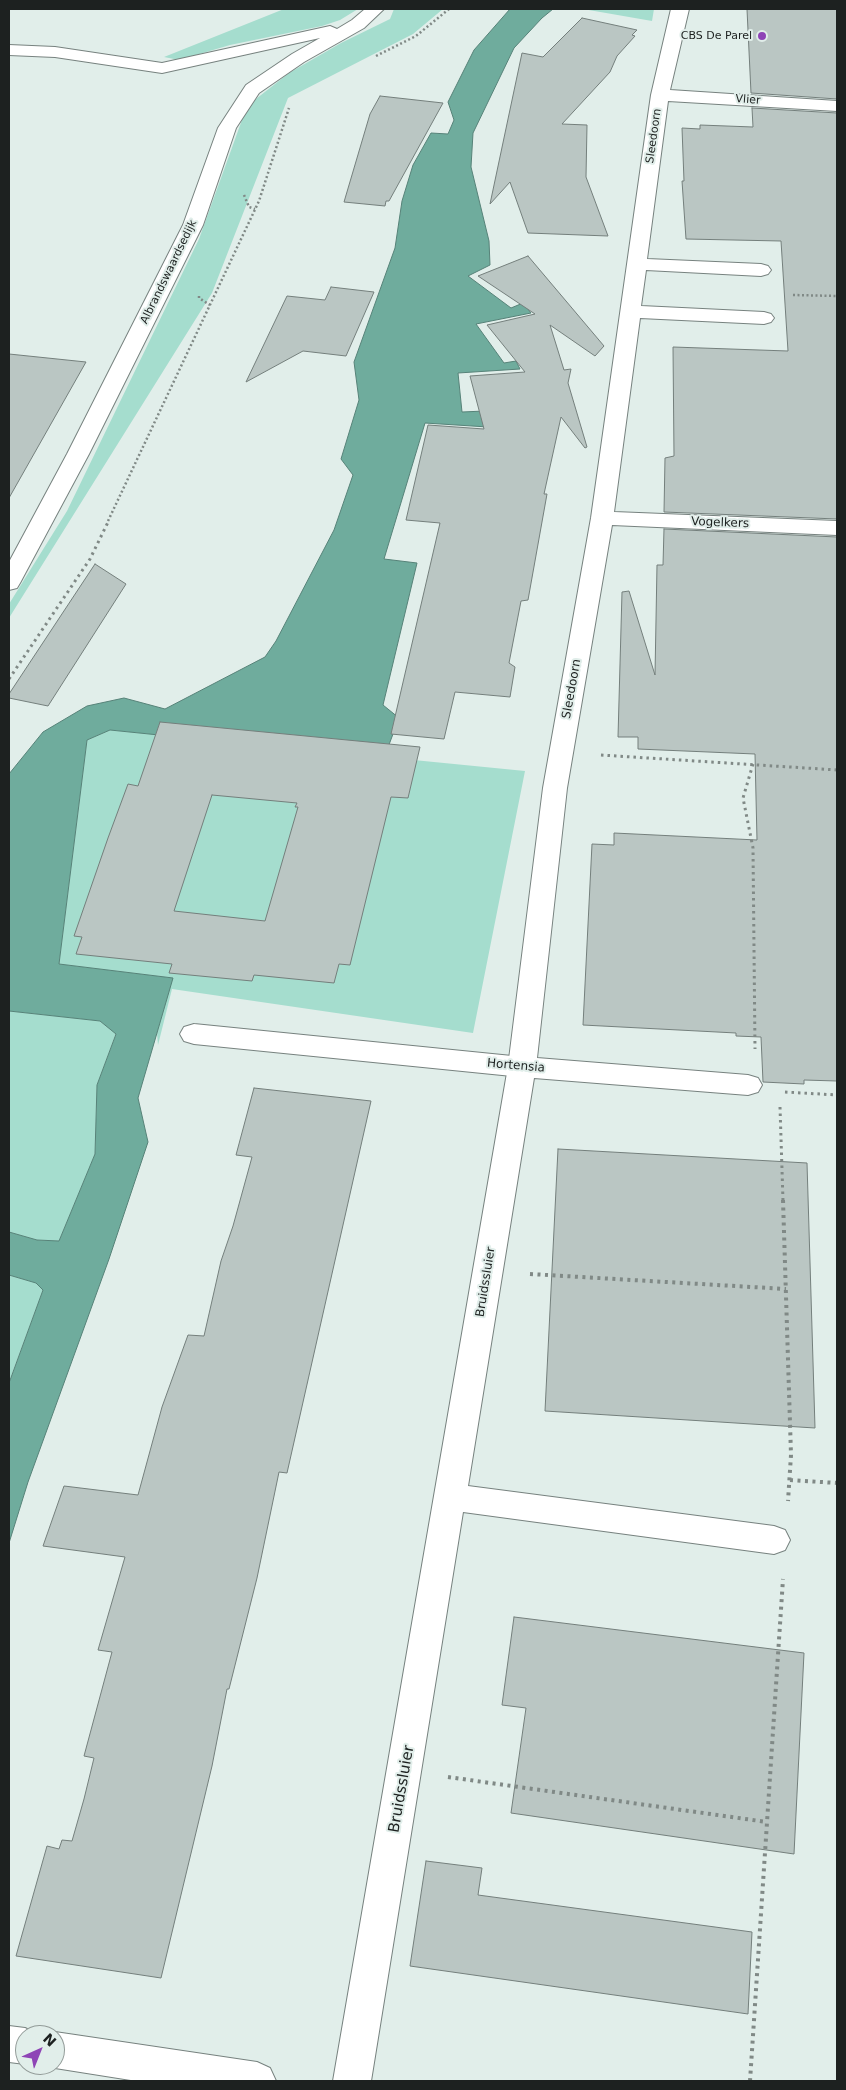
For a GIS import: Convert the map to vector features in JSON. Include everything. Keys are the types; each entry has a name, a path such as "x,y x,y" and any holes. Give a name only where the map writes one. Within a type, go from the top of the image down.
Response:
{"street":[{"name":"Albrandswaardsedijk","path":"9,583 78,454 190,231 227,128 252,88 298,58 358,24 375,9"},
{"name":"Sleedoorn","path":"522,1067 555,788 602,518 660,95 680,9"},
{"path":"9,50 55,52 162,68 358,24"},
{"name":"Vlier","path":"660,95 837,106"},
{"path":"637,264 761,270"},
{"path":"630,311 764,318"},
{"name":"Vogelkers","path":"602,518 837,528"},
{"name":"Hortensia","path":"194,1034 522,1067 748,1086"},
{"name":"Bruidssluier","path":"352,2081 522,1067"},
{"path":"450,1497 774,1540"},
{"path":"65,2052 258,2081"}],"path":[{"path":"372,58 416,36 449,9"},
{"path":"9,679 90,559 259,201 292,99"},
{"path":"790,295 837,296"},
{"path":"561,752 837,770"},
{"path":"753,764 743,798 753,848 755,1061 748,1086 779,1091 837,1095"},
{"path":"779,1091 791,1455 788,1506"},
{"path":"488,1272 786,1289"},
{"path":"790,1480 837,1483"},
{"path":"750,2081 784,1570"},
{"path":"405,1770 767,1822"}],"shaded area":[{"path":"284,9 358,9 340,20 322,26 230,45 179,60 164,57"},
{"path":"394,9 443,9 413,34 288,98 212,293 9,618 9,604 67,511 199,239 247,106 289,73 341,43 390,19"},
{"path":"510,9 553,9 514,48 473,133 471,167 489,241 490,265 468,276 511,308 523,303 531,313 476,324 504,363 516,361 520,369 458,373 462,412 530,409 519,429 425,423 384,559 417,563 383,705 399,718 384,758 110,730 87,740 59,964 173,978 138,1098 148,1142 109,1259 28,1482 9,1543 9,1383 43,1290 36,1283 9,1275 9,1232 37,1240 59,1241 95,1154 97,1085 116,1034 100,1021 9,1011 9,774 43,732 87,706 124,698 165,709 265,657 276,641 334,530 353,475 341,459 359,400 354,362 395,248 402,201 413,165 431,133 448,134 454,120 448,102 474,50"},
{"path":"583,9 654,9 652,21"},
{"path":"110,730 525,771 473,1033 172,989 158,1045 157,1033 172,978 59,964 87,740"},
{"path":"9,1011 100,1021 116,1033 97,1085 95,1154 59,1241 37,1240 9,1232"},
{"path":"9,1275 36,1283 43,1290 9,1382"}],"building":[{"path":"747,9 837,9 837,99 751,93"},
{"path":"582,18 637,30 632,35 635,36 617,56 610,72 562,124 587,125 586,177 608,236 528,233 510,182 490,204 522,53 543,57"},
{"path":"380,96 443,103 389,201 386,201 385,206 344,202 370,114"},
{"path":"752,108 837,113 837,519 664,512 665,458 674,456 673,347 788,351 781,241 686,239 682,181 684,181 682,128 700,129 700,125 753,127"},
{"path":"528,256 604,346 595,356 550,325 564,370 571,369 568,383 587,447 585,448 561,417 544,494 547,494 528,600 521,601 509,663 515,667 510,697 455,692 444,739 391,734 440,523 406,520 428,425 484,429 470,376 525,372 487,325 535,314 478,276"},
{"path":"331,287 374,292 346,356 303,351 246,382 287,296 325,300"},
{"path":"9,354 86,362 9,498"},
{"path":"664,529 837,537 837,1081 804,1080 804,1084 763,1082 761,1037 736,1036 736,1033 583,1025 592,844 614,845 614,833 757,840 755,754 638,749 638,737 618,737 622,592 629,591 655,675 657,565 663,565"},
{"path":"95,564 126,584 48,706 9,698 9,694"},
{"path":"160,722 420,747 408,798 391,797 350,965 339,964 334,983 254,975 252,981 169,973 172,964 76,954 82,937 74,936 108,838 128,784 138,786","holes":["212,795 297,803 295,807 298,807 265,921 174,911"]},
{"path":"254,1088 371,1101 287,1473 279,1472 257,1578 229,1689 227,1689 212,1766 161,1978 16,1956 47,1846 59,1849 62,1840 72,1841 84,1799 94,1758 84,1756 112,1652 98,1650 125,1557 43,1546 64,1486 138,1495 162,1407 188,1335 204,1336 221,1261 233,1226 252,1157 236,1155"},
{"path":"558,1149 807,1163 815,1428 545,1411"},
{"path":"514,1617 804,1653 794,1854 511,1813 526,1708 502,1705"},
{"path":"426,1861 482,1868 478,1895 752,1932 748,2014 410,1966"}],"place":[{"name":"CBS De Parel","path":"762,36"}]}
